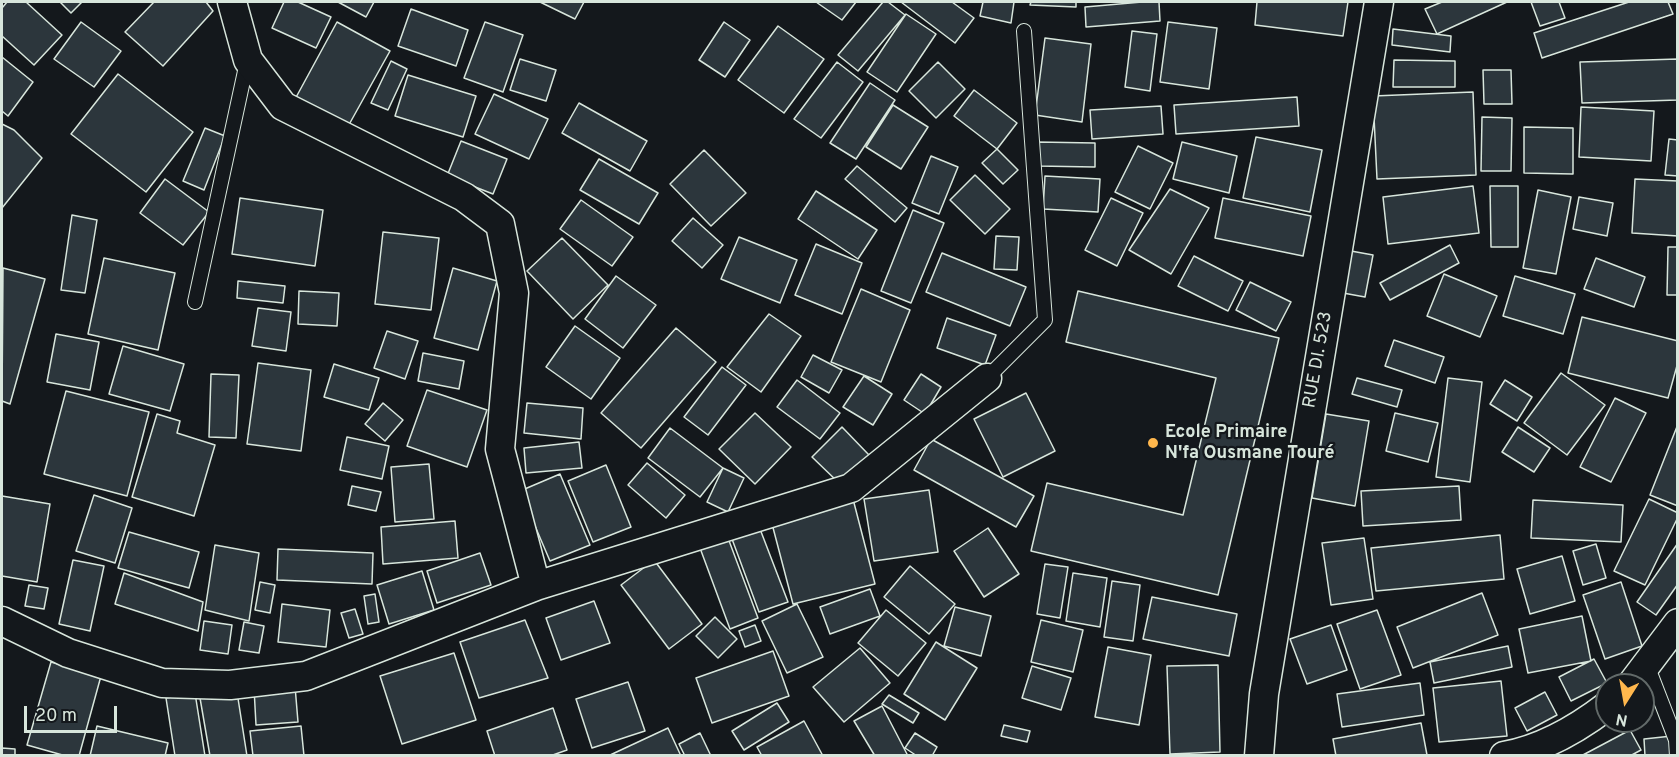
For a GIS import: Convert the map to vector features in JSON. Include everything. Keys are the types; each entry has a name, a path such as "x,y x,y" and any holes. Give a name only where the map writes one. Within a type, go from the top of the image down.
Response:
{"street":[{"path":"232,2 248,60 283,106 464,197 500,224 514,293 500,448 536,586"},
{"name":"RUE DI. 523","path":"1259,756 1264,694 1379,2"},
{"path":"2,621 68,653 162,683 230,685 306,676 536,586 851,488 987,378"},
{"path":"1640,673 1677,623"},
{"path":"1504,756 1519,753 1576,730 1595,715"}],"lane":[{"path":"987,378 1045,320 1024,31"},
{"path":"195,302 248,60"},
{"path":"1655,703 1676,740 1677,756"}],"building":[{"path":"7,2 26,2 62,35 34,65 2,36 2,8"},
{"path":"60,2 82,2 71,13"},
{"path":"154,2 206,2 213,11 163,66 125,32"},
{"path":"284,2 298,2 331,17 316,48 272,28"},
{"path":"338,2 374,2 366,17"},
{"path":"540,2 584,2 575,19"},
{"path":"816,2 856,2 842,20"},
{"path":"883,2 888,2 905,15 858,71 838,55"},
{"path":"901,2 952,2 974,18 955,43"},
{"path":"983,2 1014,2 1011,23 980,16"},
{"path":"1031,2 1076,2 1076,7 1030,5"},
{"path":"1159,2 1160,21 1086,27 1085,7"},
{"path":"1257,2 1348,2 1343,36 1255,25"},
{"path":"1442,2 1507,2 1437,34 1425,9"},
{"path":"1531,2 1559,2 1565,18 1540,26"},
{"path":"1629,2 1668,2 1673,14 1542,58 1534,33"},
{"path":"411,9 468,30 456,66 398,46"},
{"path":"906,14 936,34 897,92 867,72"},
{"path":"81,22 121,51 94,87 54,59"},
{"path":"337,22 390,51 346,130 294,101"},
{"path":"485,22 523,35 503,92 464,78"},
{"path":"724,22 750,40 725,77 699,60"},
{"path":"1168,22 1217,28 1209,89 1160,82"},
{"path":"778,26 824,59 784,113 738,80"},
{"path":"1393,29 1451,36 1450,52 1392,45"},
{"path":"1132,31 1157,34 1150,91 1125,87"},
{"path":"1045,38 1091,44 1082,122 1035,115"},
{"path":"2,57 33,82 8,116 2,111"},
{"path":"520,59 556,70 546,101 510,90"},
{"path":"1678,59 1678,100 1582,103 1580,62"},
{"path":"1394,60 1455,61 1455,87 1393,87"},
{"path":"391,61 407,69 388,110 371,103"},
{"path":"837,62 863,82 821,138 794,119"},
{"path":"938,62 965,89 936,118 909,91"},
{"path":"1483,70 1511,70 1512,104 1484,104"},
{"path":"118,74 193,132 146,192 71,134"},
{"path":"408,75 476,96 463,137 395,116"},
{"path":"870,83 895,100 856,159 830,143"},
{"path":"974,90 1017,123 997,149 954,116"},
{"path":"1473,92 1476,175 1377,179 1373,96"},
{"path":"494,94 548,119 529,159 475,134"},
{"path":"1297,97 1299,126 1176,134 1174,105"},
{"path":"579,103 647,141 630,171 562,133"},
{"path":"893,105 928,127 901,169 866,147"},
{"path":"1161,106 1163,134 1092,139 1090,110"},
{"path":"1581,107 1654,111 1651,161 1579,157"},
{"path":"1482,117 1512,118 1511,171 1481,171"},
{"path":"2,124 14,130 42,158 2,208"},
{"path":"1524,127 1573,128 1573,174 1524,173"},
{"path":"205,128 225,136 204,190 183,181"},
{"path":"1256,137 1322,150 1310,212 1243,198"},
{"path":"1669,139 1678,140 1678,176 1665,175"},
{"path":"461,141 507,159 493,194 447,176"},
{"path":"1037,142 1095,143 1095,167 1037,166"},
{"path":"1182,142 1237,156 1229,193 1173,179"},
{"path":"1138,146 1173,163 1150,209 1115,192"},
{"path":"997,149 1018,170 1003,184 982,163"},
{"path":"704,150 746,193 711,226 670,184"},
{"path":"931,156 958,167 939,214 912,203"},
{"path":"599,159 658,193 639,224 580,190"},
{"path":"857,166 907,208 895,222 845,179"},
{"path":"975,175 1010,209 985,234 950,200"},
{"path":"1045,176 1100,179 1098,212 1043,209"},
{"path":"165,179 209,212 183,245 140,213"},
{"path":"1635,179 1678,181 1678,236 1632,233"},
{"path":"1473,186 1479,233 1388,244 1383,197"},
{"path":"1490,186 1518,186 1518,247 1491,247"},
{"path":"1170,189 1209,208 1171,274 1129,250"},
{"path":"1538,190 1571,197 1556,274 1523,268"},
{"path":"816,191 877,230 858,259 798,219"},
{"path":"1579,197 1613,203 1607,236 1573,229"},
{"path":"240,198 323,210 315,266 232,254"},
{"path":"1111,198 1143,213 1117,266 1085,250"},
{"path":"1223,198 1311,216 1303,256 1215,238"},
{"path":"581,200 633,237 612,266 560,229"},
{"path":"913,210 944,223 911,303 881,291"},
{"path":"72,215 97,220 85,293 61,290"},
{"path":"693,218 723,245 702,268 672,241"},
{"path":"383,232 439,238 431,310 375,304"},
{"path":"996,236 1019,237 1017,270 994,269"},
{"path":"739,237 797,260 780,303 721,279"},
{"path":"562,238 608,285 573,319 527,271"},
{"path":"816,244 862,263 842,314 795,295"},
{"path":"1450,245 1459,263 1390,300 1380,283"},
{"path":"1668,247 1678,247 1678,295 1667,295"},
{"path":"1351,251 1373,255 1365,297 1343,293"},
{"path":"942,253 1026,287 1010,326 926,292"},
{"path":"1194,256 1243,281 1228,311 1178,286"},
{"path":"104,258 175,273 158,350 88,334"},
{"path":"1596,258 1645,277 1634,307 1584,289"},
{"path":"3,268 45,279 10,404 2,401"},
{"path":"453,268 497,281 478,350 434,338"},
{"path":"1444,274 1497,296 1480,337 1427,316"},
{"path":"616,276 656,305 623,348 585,319"},
{"path":"1515,276 1575,294 1563,334 1503,316"},
{"path":"238,281 285,286 283,303 237,298"},
{"path":"1250,282 1291,302 1276,331 1236,310"},
{"path":"861,289 910,310 881,382 831,362"},
{"path":"299,291 339,293 337,326 298,324"},
{"path":"1078,291 1279,338 1218,595 1031,551 1047,483 1183,515 1216,378 1066,342"},
{"path":"258,308 291,312 286,351 252,346"},
{"path":"769,314 801,336 761,392 727,367"},
{"path":"1582,317 1678,341 1678,362 1668,398 1568,373"},
{"path":"947,318 996,335 985,365 937,348"},
{"path":"575,326 620,358 591,399 546,367"},
{"path":"676,328 716,362 641,448 601,413"},
{"path":"387,331 418,341 405,379 374,368"},
{"path":"56,334 99,342 90,390 47,382"},
{"path":"1394,340 1444,357 1435,383 1385,366"},
{"path":"123,346 184,364 170,411 109,394"},
{"path":"423,353 464,361 459,389 418,381"},
{"path":"813,355 842,370 829,393 801,377"},
{"path":"258,363 311,370 301,451 247,444"},
{"path":"334,364 379,378 369,410 324,397"},
{"path":"722,367 746,385 708,435 684,417"},
{"path":"1561,373 1605,405 1567,455 1524,423"},
{"path":"211,374 239,375 236,438 209,437"},
{"path":"921,374 941,387 925,414 904,400"},
{"path":"864,376 892,394 873,425 843,407"},
{"path":"1357,378 1402,390 1397,407 1352,394"},
{"path":"1448,378 1482,382 1470,482 1436,477"},
{"path":"797,380 840,413 820,439 777,407"},
{"path":"1505,380 1532,397 1517,421 1490,404"},
{"path":"427,390 487,410 467,467 407,446"},
{"path":"66,391 149,412 127,496 44,474"},
{"path":"1026,393 1055,451 1003,477 974,419"},
{"path":"1615,398 1646,413 1611,482 1580,467"},
{"path":"383,403 403,420 385,441 365,424"},
{"path":"527,403 583,408 581,439 524,433"},
{"path":"755,413 791,447 755,484 719,449"},
{"path":"1395,413 1438,423 1428,462 1386,451"},
{"path":"157,414 180,421 177,433 215,445 194,516 132,497"},
{"path":"1326,414 1369,421 1355,506 1312,498"},
{"path":"1678,424 1678,506 1650,495"},
{"path":"842,427 869,455 840,484 812,457"},
{"path":"1518,427 1550,448 1534,472 1502,452"},
{"path":"670,428 723,468 700,497 648,458"},
{"path":"347,437 389,446 382,479 340,470"},
{"path":"931,439 1034,496 1016,527 914,470"},
{"path":"579,442 582,468 526,473 524,448"},
{"path":"647,463 685,495 666,518 628,485"},
{"path":"429,464 434,519 395,522 391,467"},
{"path":"606,465 631,527 593,542 568,481"},
{"path":"723,468 744,478 728,512 707,502"},
{"path":"560,474 590,545 550,561 520,491"},
{"path":"352,486 381,492 376,511 348,505"},
{"path":"1459,486 1461,520 1363,526 1361,491"},
{"path":"929,490 938,552 874,561 864,499"},
{"path":"94,495 132,508 115,563 76,551"},
{"path":"2,496 50,504 37,582 2,576"},
{"path":"853,499 875,584 793,604 771,520"},
{"path":"1649,499 1678,513 1678,517 1645,585 1614,571"},
{"path":"1533,500 1623,505 1621,542 1531,538"},
{"path":"455,521 458,558 383,564 381,527"},
{"path":"988,528 1019,574 984,597 954,551"},
{"path":"760,529 788,602 759,612 732,539"},
{"path":"129,532 199,552 189,588 118,568"},
{"path":"1500,535 1504,579 1376,591 1371,548"},
{"path":"728,538 758,618 730,629 700,548"},
{"path":"1364,538 1373,599 1331,605 1322,543"},
{"path":"1678,543 1678,584 1656,615 1637,602"},
{"path":"1596,544 1606,578 1583,585 1573,551"},
{"path":"215,545 259,553 249,621 205,610"},
{"path":"278,549 373,553 372,584 277,580"},
{"path":"480,553 491,585 437,603 427,571"},
{"path":"1562,556 1575,601 1530,614 1517,569"},
{"path":"73,560 104,566 90,631 59,624"},
{"path":"654,560 702,624 669,649 621,585"},
{"path":"1045,564 1068,567 1060,618 1037,614"},
{"path":"910,566 955,604 929,634 884,597"},
{"path":"422,571 434,610 389,624 377,585"},
{"path":"124,573 203,602 198,631 115,604"},
{"path":"1073,573 1107,578 1100,627 1066,621"},
{"path":"1112,581 1140,585 1133,641 1104,637"},
{"path":"260,582 275,585 270,613 255,610"},
{"path":"1621,582 1642,646 1605,659 1583,595"},
{"path":"29,585 48,588 44,609 25,606"},
{"path":"870,589 880,616 830,634 820,607"},
{"path":"1482,593 1498,635 1413,668 1397,627"},
{"path":"375,594 379,622 368,624 364,596"},
{"path":"1152,597 1237,614 1229,656 1143,639"},
{"path":"594,601 610,643 561,660 546,618"},
{"path":"282,604 330,610 326,647 278,642"},
{"path":"797,604 823,657 787,673 762,621"},
{"path":"955,607 991,616 981,656 944,646"},
{"path":"355,609 363,634 349,638 341,613"},
{"path":"886,610 926,643 898,676 858,643"},
{"path":"1377,610 1401,675 1360,689 1337,624"},
{"path":"1582,616 1591,661 1528,673 1519,629"},
{"path":"715,617 737,639 718,658 696,636"},
{"path":"525,620 548,678 479,698 460,642"},
{"path":"1041,620 1083,630 1073,672 1031,662"},
{"path":"204,621 232,625 228,654 200,650"},
{"path":"244,622 264,626 259,653 239,650"},
{"path":"755,625 761,641 745,647 739,631"},
{"path":"1331,625 1347,670 1307,684 1290,639"},
{"path":"936,642 977,668 945,720 904,694"},
{"path":"1508,646 1512,667 1434,683 1430,662"},
{"path":"1108,647 1151,655 1139,725 1095,717"},
{"path":"860,648 890,683 844,722 813,687"},
{"path":"773,651 789,696 712,723 696,678"},
{"path":"454,653 476,720 402,744 380,676"},
{"path":"1594,659 1602,673 1595,673 1595,689 1571,701 1559,677"},
{"path":"51,662 101,676 79,756 66,756 27,745"},
{"path":"1218,665 1220,752 1170,754 1167,666"},
{"path":"1032,666 1071,678 1061,710 1022,698"},
{"path":"1501,681 1507,736 1439,742 1433,688"},
{"path":"628,682 645,731 592,748 576,699"},
{"path":"1420,683 1424,715 1342,727 1337,694"},
{"path":"295,686 298,722 256,725 254,688"},
{"path":"237,692 247,756 210,756 200,698"},
{"path":"1545,692 1557,715 1527,731 1515,708"},
{"path":"195,693 205,756 175,756 166,698"},
{"path":"889,695 919,713 913,723 882,704"},
{"path":"777,703 789,722 744,750 732,731"},
{"path":"882,706 908,756 875,756 854,721"},
{"path":"553,708 567,750 550,756 495,756 487,731"},
{"path":"804,721 823,756 762,756 757,747"},
{"path":"1421,723 1427,755 1336,756 1333,739"},
{"path":"1004,725 1030,731 1027,742 1001,736"},
{"path":"97,726 168,743 165,756 90,756"},
{"path":"301,726 304,756 253,756 250,731"},
{"path":"668,728 681,756 608,756"},
{"path":"700,733 711,756 685,756 679,744"},
{"path":"915,733 937,747 932,756 917,756 905,748"},
{"path":"1624,733 1632,733 1641,750 1630,756 1581,756"},
{"path":"1672,736 1674,756 1645,756 1644,739"},
{"path":"2,748 15,749 15,756 2,756"}],"place":[{"name":"Ecole Primaire N'fa Ousmane Touré","path":"1153,443"}]}
